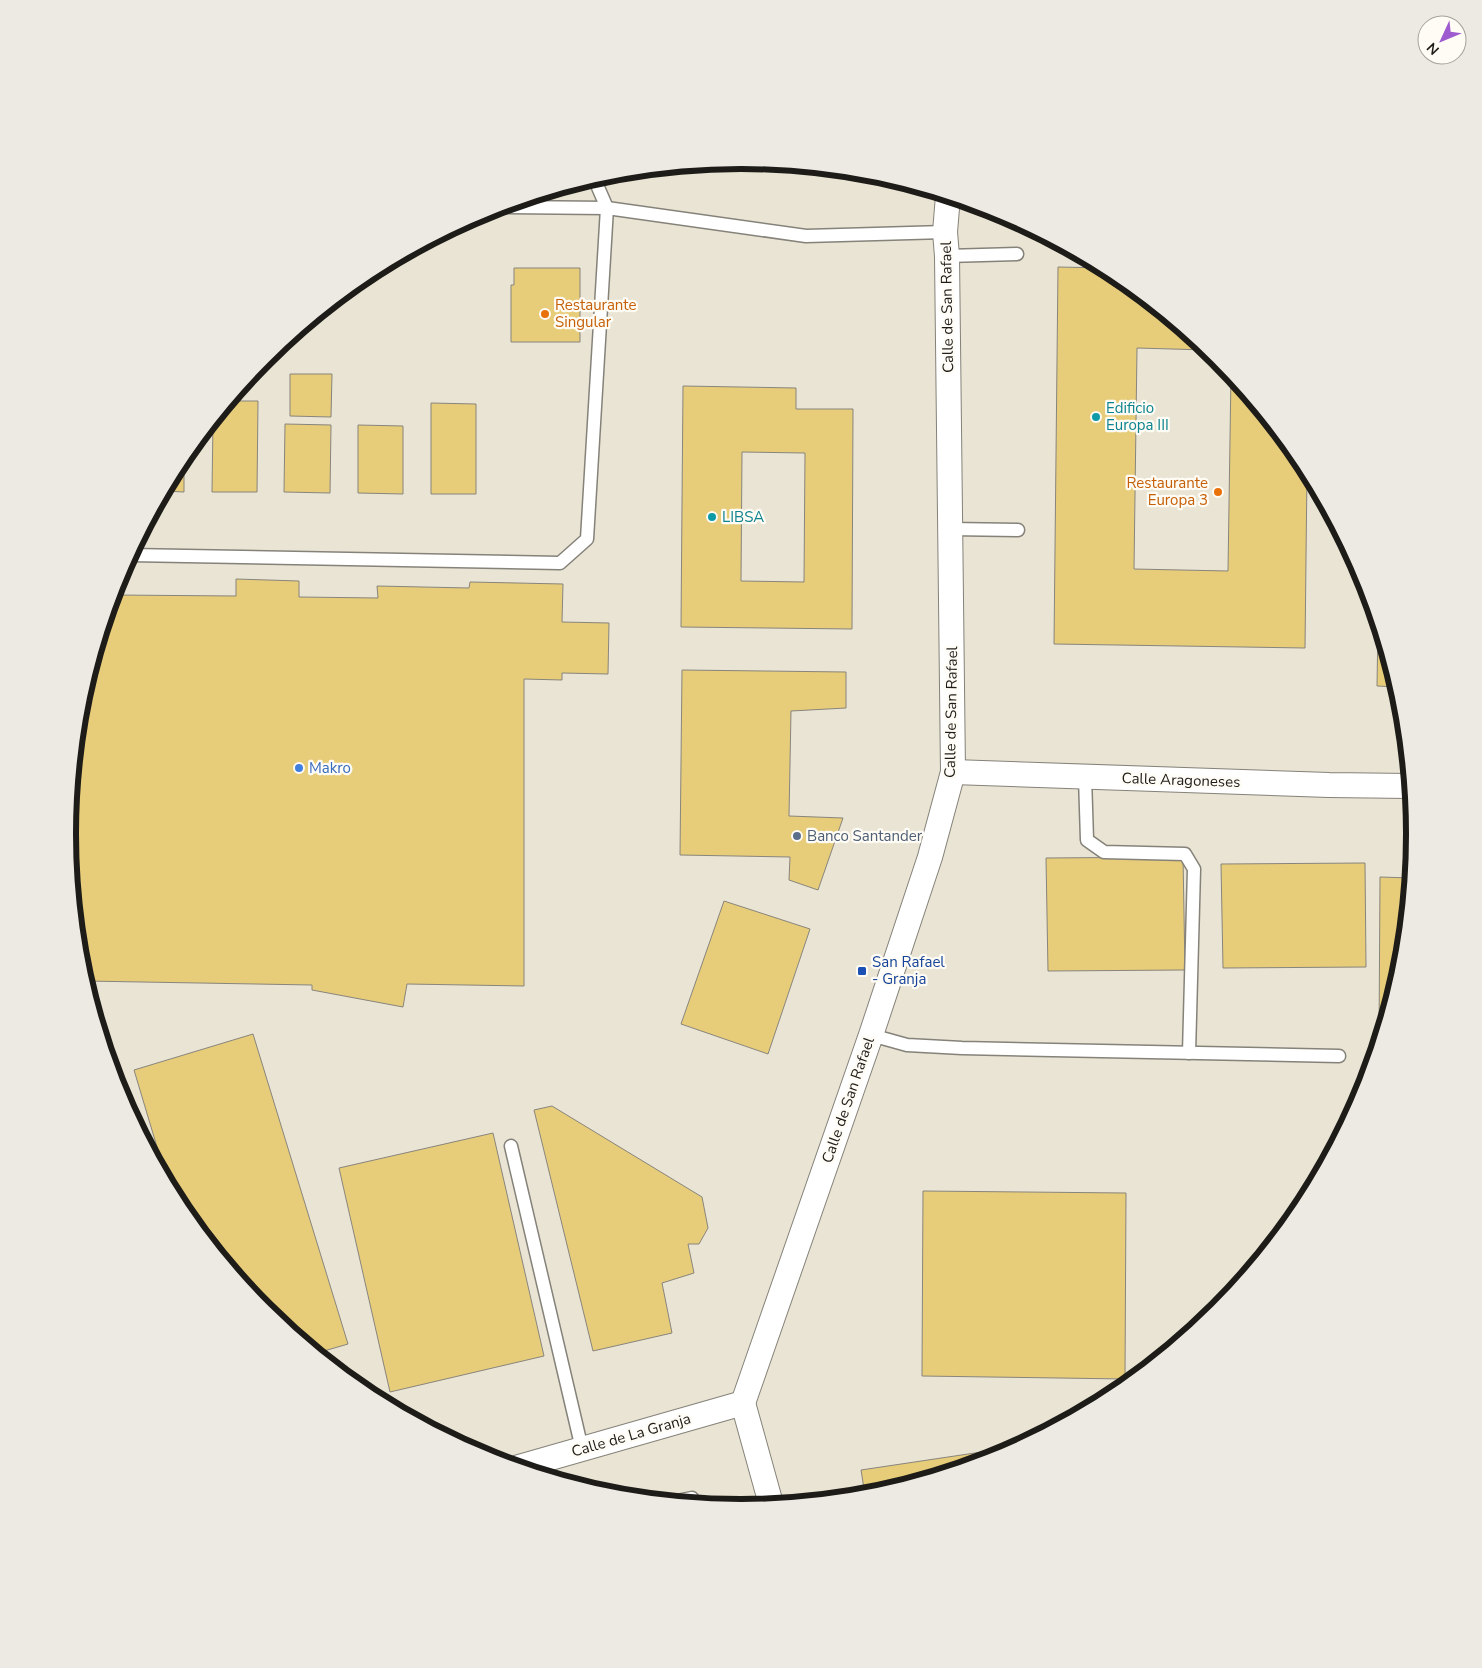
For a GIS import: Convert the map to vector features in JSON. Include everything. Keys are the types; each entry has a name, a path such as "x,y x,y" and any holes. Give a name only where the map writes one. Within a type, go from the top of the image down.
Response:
{"street":[{"name":"Calle de San Rafael","path":"743,1403 872,1035 930,857 953,772 947,256 945,232 947,203"},
{"name":"Calle Aragoneses","path":"953,772 1320,785 1404,786"},
{"name":"Calle de La Granja","path":"530,1464 743,1403"},
{"path":"743,1403 770,1498"}],"lane":[{"path":"138,555 560,563 587,540 607,208 597,185"},
{"path":"521,207 607,208 806,236 945,232"},
{"path":"947,256 1017,254"},
{"path":"950,529 1018,530"},
{"path":"1085,777 1087,840 1104,852 1185,854 1194,869 1189,1053"},
{"path":"872,1035 907,1045 962,1048 1339,1056"},
{"path":"511,1146 582,1449"}],"shaded area":[{"path":"741,169 828,175 871,182 955,205 995,220 1073,258 1110,281 1179,334 1241,396 1268,429 1294,465 1317,502 1337,540 1355,580 1383,662 1393,704 1400,747 1406,834 1400,921 1393,964 1370,1048 1355,1088 1317,1166 1294,1203 1241,1272 1179,1334 1146,1361 1110,1387 1073,1410 1035,1430 995,1448 913,1476 871,1486 828,1493 784,1497 741,1499 654,1493 611,1486 527,1463 487,1448 409,1410 372,1387 303,1334 241,1272 214,1239 188,1203 165,1166 145,1128 127,1088 99,1006 89,964 82,921 78,877 76,834 82,747 89,704 112,620 127,580 165,502 188,465 241,396 303,334 336,307 372,281 409,258 447,238 487,220 569,192 611,182 654,175 698,171"}],"building":[{"name":"Edificio Europa III","path":"1058,267 1089,268 1146,307 1196,350 1137,348 1134,569 1228,571 1231,385 1268,429 1307,486 1305,648 1054,644"},
{"name":"Restaurante Singular","path":"514,268 580,268 580,342 511,342 511,285 514,285"},
{"path":"290,374 332,374 331,417 290,416"},
{"name":"LIBSA","path":"683,386 796,388 796,409 853,409 852,629 681,627","holes":["742,452 805,453 804,582 741,581"]},
{"path":"237,401 258,401 257,492 212,492 213,431"},
{"path":"431,403 476,404 476,494 431,494"},
{"path":"285,424 331,425 330,493 284,492"},
{"path":"358,425 403,426 403,494 358,493"},
{"path":"184,471 184,492 172,491"},
{"name":"Makro","path":"236,579 299,581 299,597 378,598 377,586 469,588 470,582 563,584 562,622 609,623 608,674 562,673 562,680 524,679 524,986 407,984 403,1007 312,990 312,985 93,981 82,921 78,877 76,834 78,791 82,747 89,704 112,620 121,595 236,596"},
{"path":"1378,645 1389,687 1377,686"},
{"path":"682,670 846,672 846,708 791,711 789,816 843,818 818,890 789,880 790,857 680,855"},
{"path":"1183,857 1185,970 1048,971 1046,858"},
{"path":"1365,863 1366,967 1223,968 1221,864"},
{"path":"1380,877 1404,878 1400,921 1393,964 1379,1018"},
{"path":"724,901 810,929 768,1054 681,1024"},
{"path":"253,1034 348,1344 324,1351 271,1304 214,1239 188,1203 160,1156 134,1070"},
{"path":"552,1106 702,1197 708,1228 699,1244 688,1244 694,1273 662,1283 672,1333 593,1351 534,1110"},
{"path":"493,1133 544,1356 390,1392 339,1168"},
{"path":"923,1191 1126,1193 1125,1376 1121,1379 922,1376"},
{"path":"986,1451 913,1476 864,1487 861,1470"}],"place":[{"name":"Restaurante Singular","path":"545,314"},
{"name":"Edificio Europa III","path":"1096,417"},
{"name":"Restaurante Europa 3","path":"1218,492"},
{"name":"LIBSA","path":"712,517"},
{"name":"Makro","path":"299,768"},
{"name":"Banco Santander","path":"797,836"},
{"name":"San Rafael - Granja","path":"862,971"}]}
